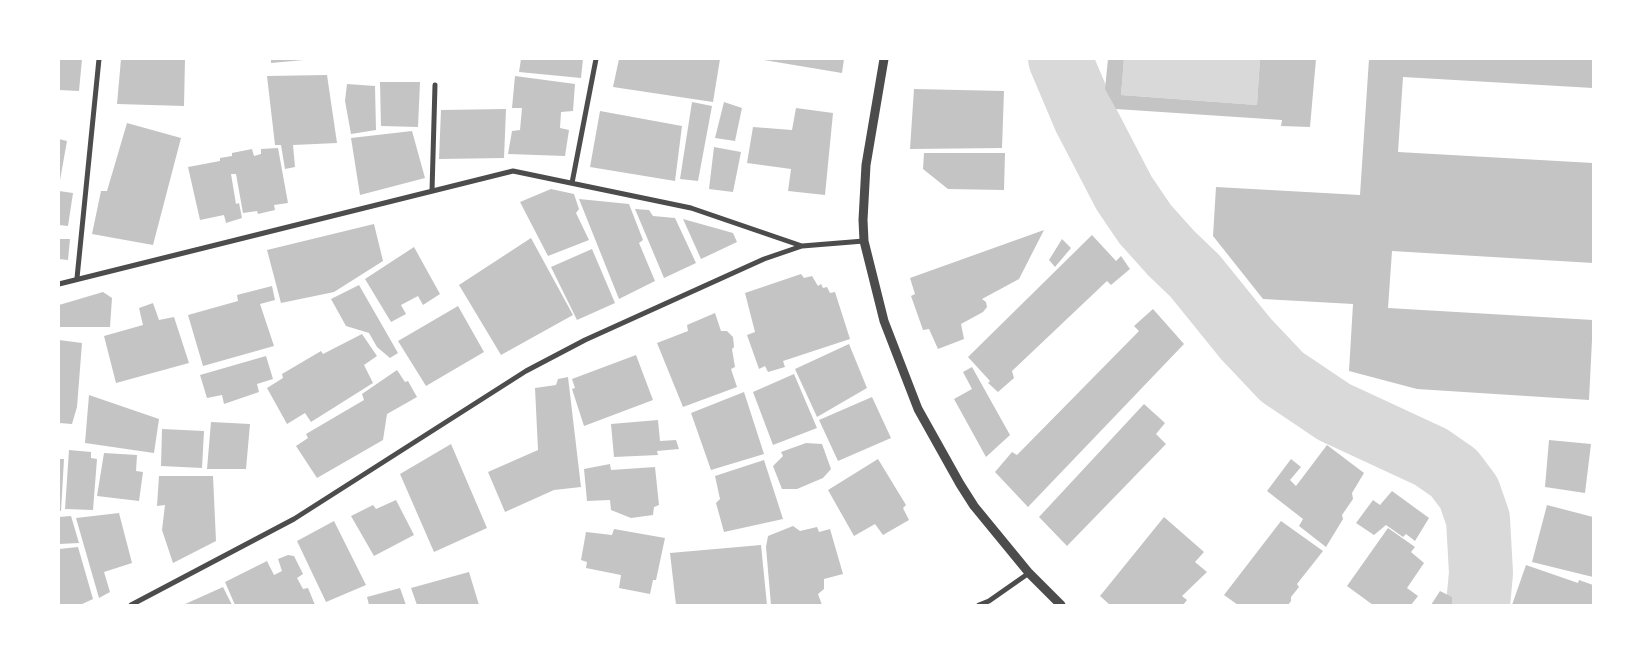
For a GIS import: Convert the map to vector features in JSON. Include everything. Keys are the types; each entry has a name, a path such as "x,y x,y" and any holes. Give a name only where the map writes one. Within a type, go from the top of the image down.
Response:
{"street":[{"path":"78,278 99,59"},
{"path":"572,184 596,59"},
{"path":"884,59 863,186 864,241 884,321 922,418 969,498 1028,573 1061,605"},
{"path":"432,191 434,85"},
{"path":"59,284 513,171 691,208 802,246"},
{"path":"130,605 294,520 456,415 553,356 726,274 802,246 864,241"},
{"path":"979,605 989,601 1028,573"}],"shaded area":[{"path":"1124,59 1260,59 1257,105 1121,95"}],"building":[{"path":"59,59 82,59 79,91 59,90"},
{"path":"121,59 185,59 184,106 117,104"},
{"path":"271,59 304,59 304,60 271,63"},
{"path":"521,59 583,59 581,78 519,72"},
{"path":"619,59 720,59 713,102 613,87"},
{"path":"758,59 844,59 842,73"},
{"path":"1108,59 1124,59 1121,95 1257,105 1260,59 1316,59 1310,127 1281,126 1282,120 1116,109 1105,89"},
{"path":"1369,59 1593,59 1593,88 1403,77 1398,152 1593,163 1593,263 1392,251 1388,308 1593,320 1589,400 1417,389 1349,371 1353,304 1263,299 1213,236 1216,187 1360,195"},
{"path":"327,75 337,143 293,145 295,167 285,169 281,145 275,145 267,76"},
{"path":"515,76 575,84 573,111 561,112 560,128 569,130 565,156 508,154 512,131 520,130 522,108 512,108"},
{"path":"380,82 420,82 418,127 381,126"},
{"path":"347,84 375,86 376,130 351,134 345,101"},
{"path":"914,89 1004,91 1002,148 910,149"},
{"path":"692,102 712,106 698,181 680,179"},
{"path":"724,102 742,108 735,141 715,138"},
{"path":"796,108 833,113 825,195 788,191 791,169 747,163 753,127 792,130"},
{"path":"506,109 504,158 439,159 441,110"},
{"path":"600,111 682,126 675,181 590,167"},
{"path":"127,123 181,138 153,245 92,234 101,191 107,191"},
{"path":"412,131 425,178 360,195 351,138"},
{"path":"59,139 67,141 60,180 59,180"},
{"path":"714,147 741,152 733,192 709,189"},
{"path":"278,148 288,203 274,205 275,210 258,214 257,211 243,213 236,174 231,174 236,204 239,203 242,218 226,223 224,215 200,220 188,167 220,161 220,158 232,156 232,153 252,149 254,156 261,154 261,149"},
{"path":"924,153 1005,153 1004,190 948,189 923,169"},
{"path":"551,189 574,194 579,209 576,213 589,240 548,256 520,202"},
{"path":"59,191 73,193 68,226 59,225"},
{"path":"579,199 629,204 643,240 639,243 655,281 619,299"},
{"path":"635,209 649,210 653,216 675,218 696,263 664,278"},
{"path":"683,219 733,233 737,242 701,259"},
{"path":"374,224 383,261 334,292 281,303 267,250"},
{"path":"1044,230 1019,279 982,299 986,302 987,307 983,312 961,324 964,339 938,349 929,329 923,330 911,296 915,294 910,278"},
{"path":"1092,235 1116,261 1121,256 1130,269 1111,285 1107,281 1012,371 1014,378 998,392 988,383 990,381 968,357"},
{"path":"531,238 573,315 501,355 459,285"},
{"path":"59,239 70,239 68,260 59,259"},
{"path":"1062,239 1071,248 1055,267 1049,260"},
{"path":"414,247 440,294 423,305 418,296 401,305 406,314 391,322 365,279"},
{"path":"592,249 615,303 577,320 551,267"},
{"path":"801,274 804,278 812,276 818,286 821,284 823,288 827,287 830,293 835,292 850,339 783,361 785,367 768,372 765,366 759,369 747,335 755,332 745,293"},
{"path":"359,285 398,353 390,358 377,347 369,333 346,326 331,299"},
{"path":"272,286 275,300 260,304 274,346 203,366 188,315 238,301 237,295"},
{"path":"103,292 112,298 110,327 59,327 59,305"},
{"path":"153,303 159,320 174,317 189,363 116,383 104,336 143,325 139,308"},
{"path":"458,306 484,352 426,386 398,341"},
{"path":"1153,309 1184,344 1028,507 995,472 1012,452 1017,455 1139,331 1134,326"},
{"path":"715,313 721,331 727,331 733,337 734,347 732,349 735,367 731,369 737,387 683,407 657,343 688,331 687,325"},
{"path":"362,334 377,356 364,365 373,383 311,422 305,413 287,424 267,388 283,378 282,374 321,351 323,354"},
{"path":"59,340 82,343 77,407 72,424 59,423"},
{"path":"849,344 867,388 817,417 795,369"},
{"path":"636,355 653,400 584,426 572,389 575,388 572,379"},
{"path":"266,356 273,379 257,384 259,392 224,404 222,395 207,398 200,375"},
{"path":"972,367 1010,435 986,457 954,399 972,389 963,372"},
{"path":"397,370 405,382 408,381 417,397 387,414 383,440 317,478 296,446 308,438 306,434 364,400 362,394"},
{"path":"794,374 817,428 773,445 753,392"},
{"path":"568,377 581,487 554,490 505,512 488,472 538,450 535,388 556,385 558,379"},
{"path":"744,392 764,454 711,470 691,413"},
{"path":"89,395 159,419 154,453 85,443"},
{"path":"872,397 891,438 838,461 819,420"},
{"path":"1144,404 1165,423 1156,434 1166,444 1067,546 1039,517"},
{"path":"658,420 660,441 676,440 679,449 657,451 658,455 614,457 611,424"},
{"path":"211,422 250,424 246,469 207,469"},
{"path":"162,429 204,431 202,468 161,466"},
{"path":"1549,440 1591,444 1585,493 1545,487"},
{"path":"806,443 822,444 831,469 823,478 797,489 782,489 773,466 783,456 781,452"},
{"path":"451,444 487,528 434,552 400,474"},
{"path":"1327,445 1364,473 1352,493 1353,499 1342,515 1343,519 1326,547 1299,526 1303,519 1267,491 1291,459 1301,467 1290,480 1296,486"},
{"path":"69,450 91,452 91,458 97,459 93,510 65,509"},
{"path":"104,453 137,455 136,471 143,472 139,501 97,496"},
{"path":"59,459 64,459 61,511 59,511"},
{"path":"878,459 906,505 903,508 909,520 883,535 875,524 854,536 828,490"},
{"path":"764,460 783,519 724,532 716,503 720,499 715,476"},
{"path":"610,464 611,470 655,467 659,505 654,507 653,515 631,518 611,510 610,500 587,501 584,469"},
{"path":"159,476 213,476 216,541 173,563 162,530 165,505 157,506"},
{"path":"1392,491 1429,518 1415,541 1406,534 1403,537 1386,525 1374,535 1356,523 1373,500 1380,505"},
{"path":"396,500 414,535 374,556 351,516 373,505 376,509"},
{"path":"1547,505 1593,517 1593,577 1532,562"},
{"path":"119,513 132,563 104,572 110,592 99,598 76,518"},
{"path":"71,516 79,543 59,544 59,517"},
{"path":"1164,517 1204,552 1195,562 1207,572 1182,596 1187,600 1183,605 1110,605 1100,596"},
{"path":"334,521 366,585 326,602 297,541"},
{"path":"1281,521 1323,551 1297,584 1299,587 1291,597 1288,605 1238,605 1224,595"},
{"path":"793,526 800,531 817,527 819,532 830,529 843,574 824,579 824,589 818,594 822,605 771,605 766,547 768,536"},
{"path":"1388,528 1415,547 1411,552 1424,563 1407,588 1418,596 1411,605 1373,605 1347,586"},
{"path":"614,529 665,538 656,580 653,580 650,594 619,588 621,575 586,568 587,562 581,560 586,532 612,535"},
{"path":"761,545 767,605 676,605 670,553"},
{"path":"78,547 93,599 80,605 59,605 59,549"},
{"path":"288,555 294,556 303,574 297,578 303,589 308,588 315,605 235,605 225,582 267,561 274,575 282,571 278,559"},
{"path":"1526,565 1578,583 1579,580 1593,585 1593,605 1512,605"},
{"path":"469,572 479,605 417,605 411,588"},
{"path":"223,587 232,605 183,605"},
{"path":"400,588 406,605 369,605 367,597"},
{"path":"1440,591 1452,597 1452,605 1431,605"}],"waterway":[{"path":"1060,59 1085,118 1124,193 1145,224 1195,276 1246,339 1282,377 1334,412 1431,457 1454,473 1469,493 1478,519 1481,573 1478,605"}]}
